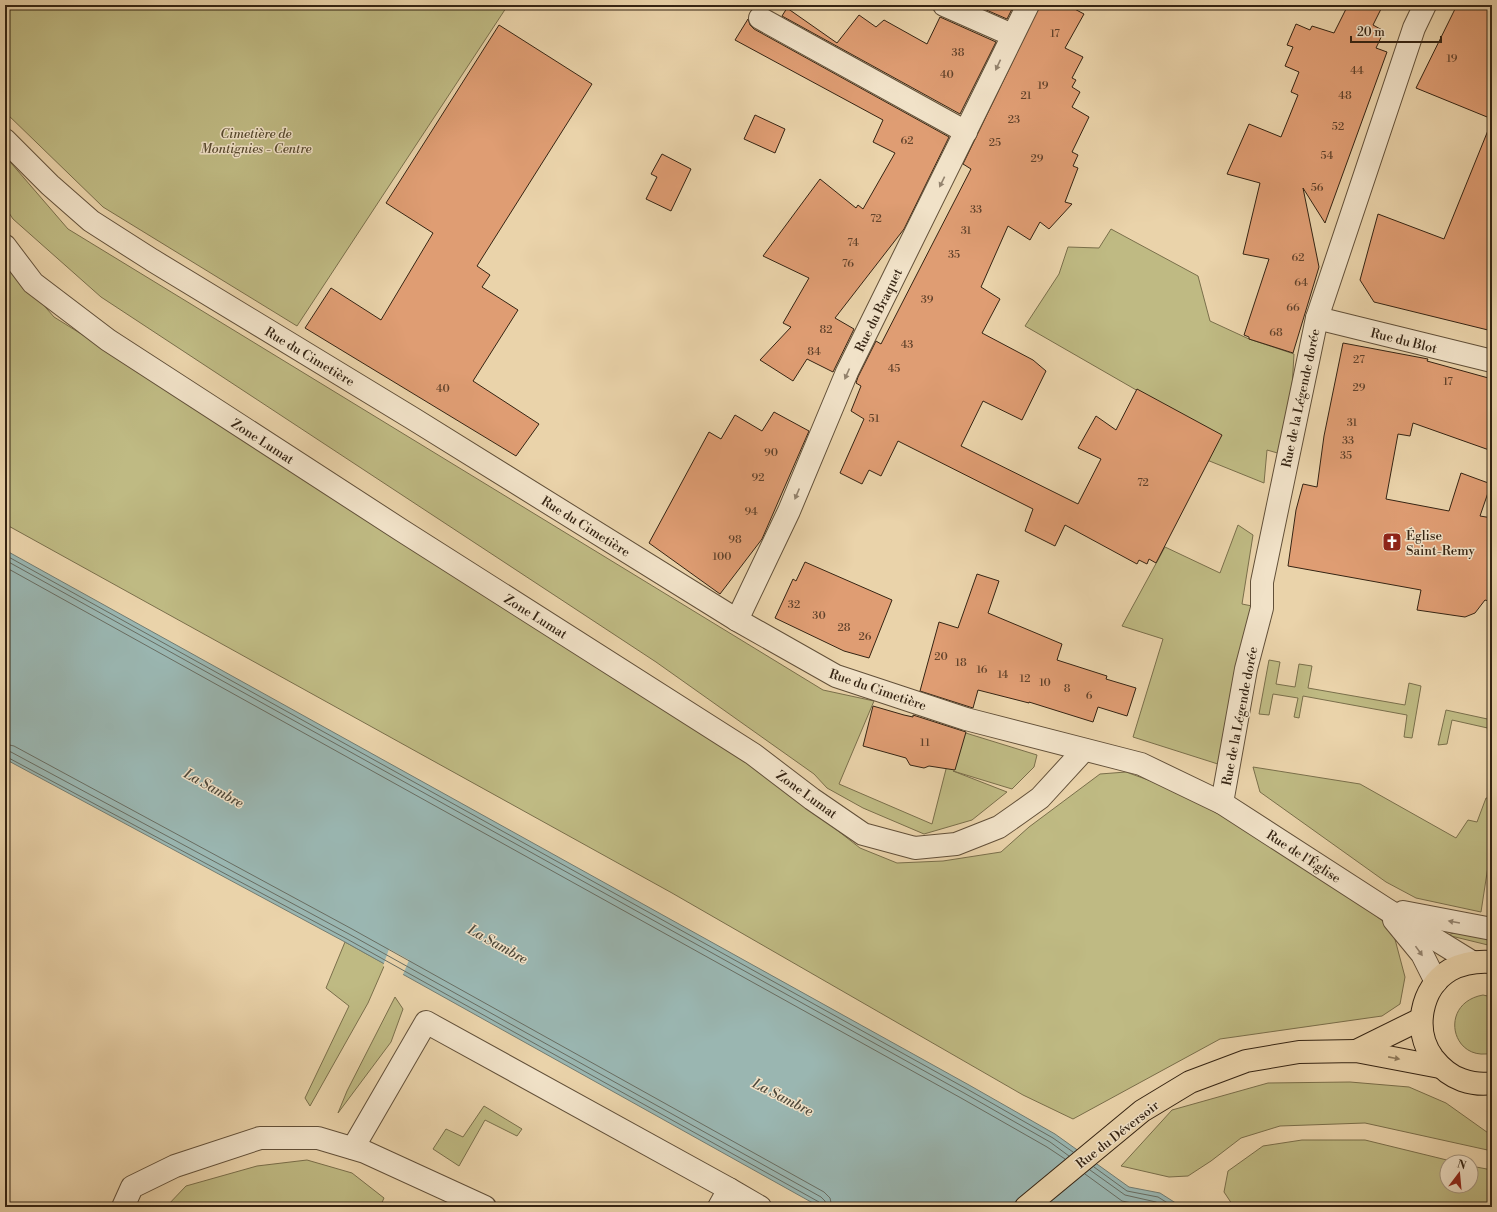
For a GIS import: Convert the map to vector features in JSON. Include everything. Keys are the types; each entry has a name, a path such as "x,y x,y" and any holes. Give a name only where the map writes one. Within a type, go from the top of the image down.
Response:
{"main road":[{"path":"1482,962 1450,970 1436,982 1425,1001 1421,1019 1422,1035 1428,1051 1440,1067 1454,1077 1470,1083 1492,1083"},
{"name":"Rue du Déversoir","path":"1356,1051 1421,1019"},
{"name":"Rue du Déversoir","path":"1026,1207 1111,1135 1142,1111 1190,1082 1246,1061 1299,1052 1356,1051 1440,1067"}],"street":[{"path":"944,5 1012,35"},
{"name":"Rue du Braquet","path":"737,620 790,511 847,372 1028,5"},
{"name":"Rue de la Légende dorée","path":"1222,803 1244,677 1262,608 1262,582 1316,318 1414,28 1424,5"},
{"path":"760,18 966,132"},
{"name":"Rue du Cimetière","path":"5,140 50,185 91,221 737,620 836,676 966,719 1141,764 1222,803"},
{"name":"Zone Lumat","path":"5,246 33,283 108,340 401,530 753,754 812,799 863,834 915,848 956,844 999,827 1040,798 1084,750"},
{"name":"Rue du Blot","path":"1316,318 1492,361"},
{"name":"Rue de l'Église","path":"1222,803 1386,909 1482,962"},
{"name":"Rue de l'Église","path":"1386,909 1492,929"},
{"name":"Rue de l'Église","path":"1386,909 1422,954 1436,982"},
{"path":"353,1148 426,1022 724,1198 760,1207"},
{"path":"123,1207 132,1187 175,1166 260,1138 318,1138 353,1148 485,1207"}],"green space":[{"name":"Cimetière de Montignies - Centre","path":"5,5 508,5 297,326 103,207 5,112"},
{"path":"5,156 68,229 823,690 874,701 839,784 932,824 956,730 1037,755 1034,767 1012,789 953,771 1007,792 972,820 924,834 863,808 827,788 814,774 656,662 101,297 13,219 5,207"},
{"path":"1111,229 1198,276 1210,321 1249,339 1294,354 1288,456 1267,450 1264,483 1207,460 1138,391 1025,326 1059,274 1068,247 1099,248"},
{"path":"5,261 54,317 678,706 860,848 897,863 943,861 1001,852 1029,827 1100,774 1126,772 1237,812 1392,928 1405,977 1400,1004 1382,1016 1220,1039 1073,1119 1023,1095 672,893 5,524"},
{"path":"1238,525 1253,535 1242,604 1262,608 1221,765 1133,737 1163,639 1122,626 1165,547 1220,573"},
{"path":"1269,660 1280,662 1276,684 1295,687 1299,664 1312,666 1308,688 1405,705 1409,683 1421,686 1412,738 1404,737 1407,715 1303,696 1299,718 1294,717 1298,698 1273,694 1269,715 1259,714"},
{"path":"1446,710 1492,720 1492,729 1452,720 1447,744 1438,745"},
{"path":"1253,767 1360,784 1456,838 1468,820 1477,822 1486,798 1492,798 1492,840 1481,912 1416,898 1386,882 1260,792"},
{"path":"1465,930 1492,938 1492,946 1447,935"},
{"path":"345,942 385,964 368,1003 310,1106 305,1098 349,1006 326,988"},
{"path":"1483,995 1492,997 1492,1053 1478,1054 1467,1049 1459,1041 1455,1031 1455,1020 1460,1009 1469,1000"},
{"path":"395,997 403,1009 391,1042 338,1113 347,1091"},
{"path":"1350,1082 1409,1087 1446,1103 1491,1135 1492,1151 1365,1123 1280,1126 1241,1138 1211,1161 1188,1176 1169,1177 1121,1166 1172,1110 1268,1083"},
{"path":"484,1106 522,1129 517,1136 485,1120 459,1166 433,1149 446,1129 463,1137"},
{"path":"1302,1140 1365,1140 1439,1158 1439,1194 1479,1194 1479,1168 1492,1170 1492,1207 1234,1207 1224,1192 1228,1171 1263,1146"},
{"path":"307,1160 352,1173 384,1198 380,1207 166,1207 186,1186 257,1166"}],"water":[{"name":"La Sambre","path":"5,550 969,1085 1055,1134 1129,1187 1160,1193 1182,1207 820,1207 345,942 5,759"}],"pier":[{"path":"389,949 409,960 402,977 383,966"}],"building":[{"path":"975,5 1014,5 1007,19"},
{"path":"1040,5 1067,5 1084,14 1065,48 1083,57 1072,78 1076,80 1072,87 1080,92 1072,107 1089,117 1072,152 1078,155 1073,166 1078,168 1065,202 1072,204 1049,229 1040,222 1030,240 1008,226 981,287 1000,299 982,333 1033,360 1046,371 1022,420 983,401 961,446 1078,504 1101,459 1078,448 1096,416 1116,430 1137,389 1222,435 1156,563 1149,559 1147,564 1139,560 1137,564 1065,525 1055,546 1025,531 1033,509 898,441 881,476 869,470 862,484 840,473 864,419 851,411 861,386 856,383 858,377 876,341 881,344 971,169 963,164"},
{"path":"1348,5 1383,5 1373,25 1384,31 1376,48 1387,52 1325,223 1303,188 1319,267 1293,353 1249,339 1249,337 1244,335 1269,259 1243,254 1260,183 1227,174 1249,124 1281,137 1298,95 1291,92 1299,72 1285,66 1293,47 1287,45 1296,24 1310,30 1312,26 1334,33"},
{"path":"1457,5 1492,5 1492,119 1416,88"},
{"path":"787,8 837,43 859,15 876,27 884,20 927,44 940,17 996,42 960,114 782,16"},
{"path":"748,19 750,25 754,29 949,137 904,229 835,318 854,329 833,372 807,359 793,381 760,360 791,327 783,323 809,278 763,256 820,179 856,208 858,205 863,209 895,153 873,142 883,120 735,40"},
{"path":"499,25 592,84 477,266 490,275 482,287 518,310 473,381 539,424 516,456 305,328 331,288 381,320 433,233 386,203"},
{"path":"755,115 785,129 775,153 744,139"},
{"path":"1491,123 1492,331 1374,302 1360,280 1378,214 1444,239"},
{"path":"662,154 691,169 671,211 646,199 657,177 651,174"},
{"path":"1343,343 1428,359 1427,361 1492,379 1492,451 1413,423 1410,436 1398,434 1386,499 1449,511 1461,473 1491,484 1480,516 1492,518 1492,602 1485,600 1475,613 1465,617 1417,610 1421,590 1288,566 1296,510 1303,484 1317,487 1324,436"},
{"path":"774,412 809,431 762,539 720,594 649,543 709,432 721,439 735,415 762,431"},
{"path":"805,562 892,600 869,658 844,651 775,618 793,579 796,581"},
{"path":"977,574 999,581 988,613 1062,644 1057,660 1107,676 1106,679 1136,688 1127,716 1098,707 1093,722 1029,702 978,690 973,708 920,691 939,622 958,628"},
{"path":"873,706 913,717 913,715 966,732 955,770 929,766 924,768 910,765 906,758 863,746"}],"place":[{"name":"Église Saint-Remy","path":"1392,542"}]}
